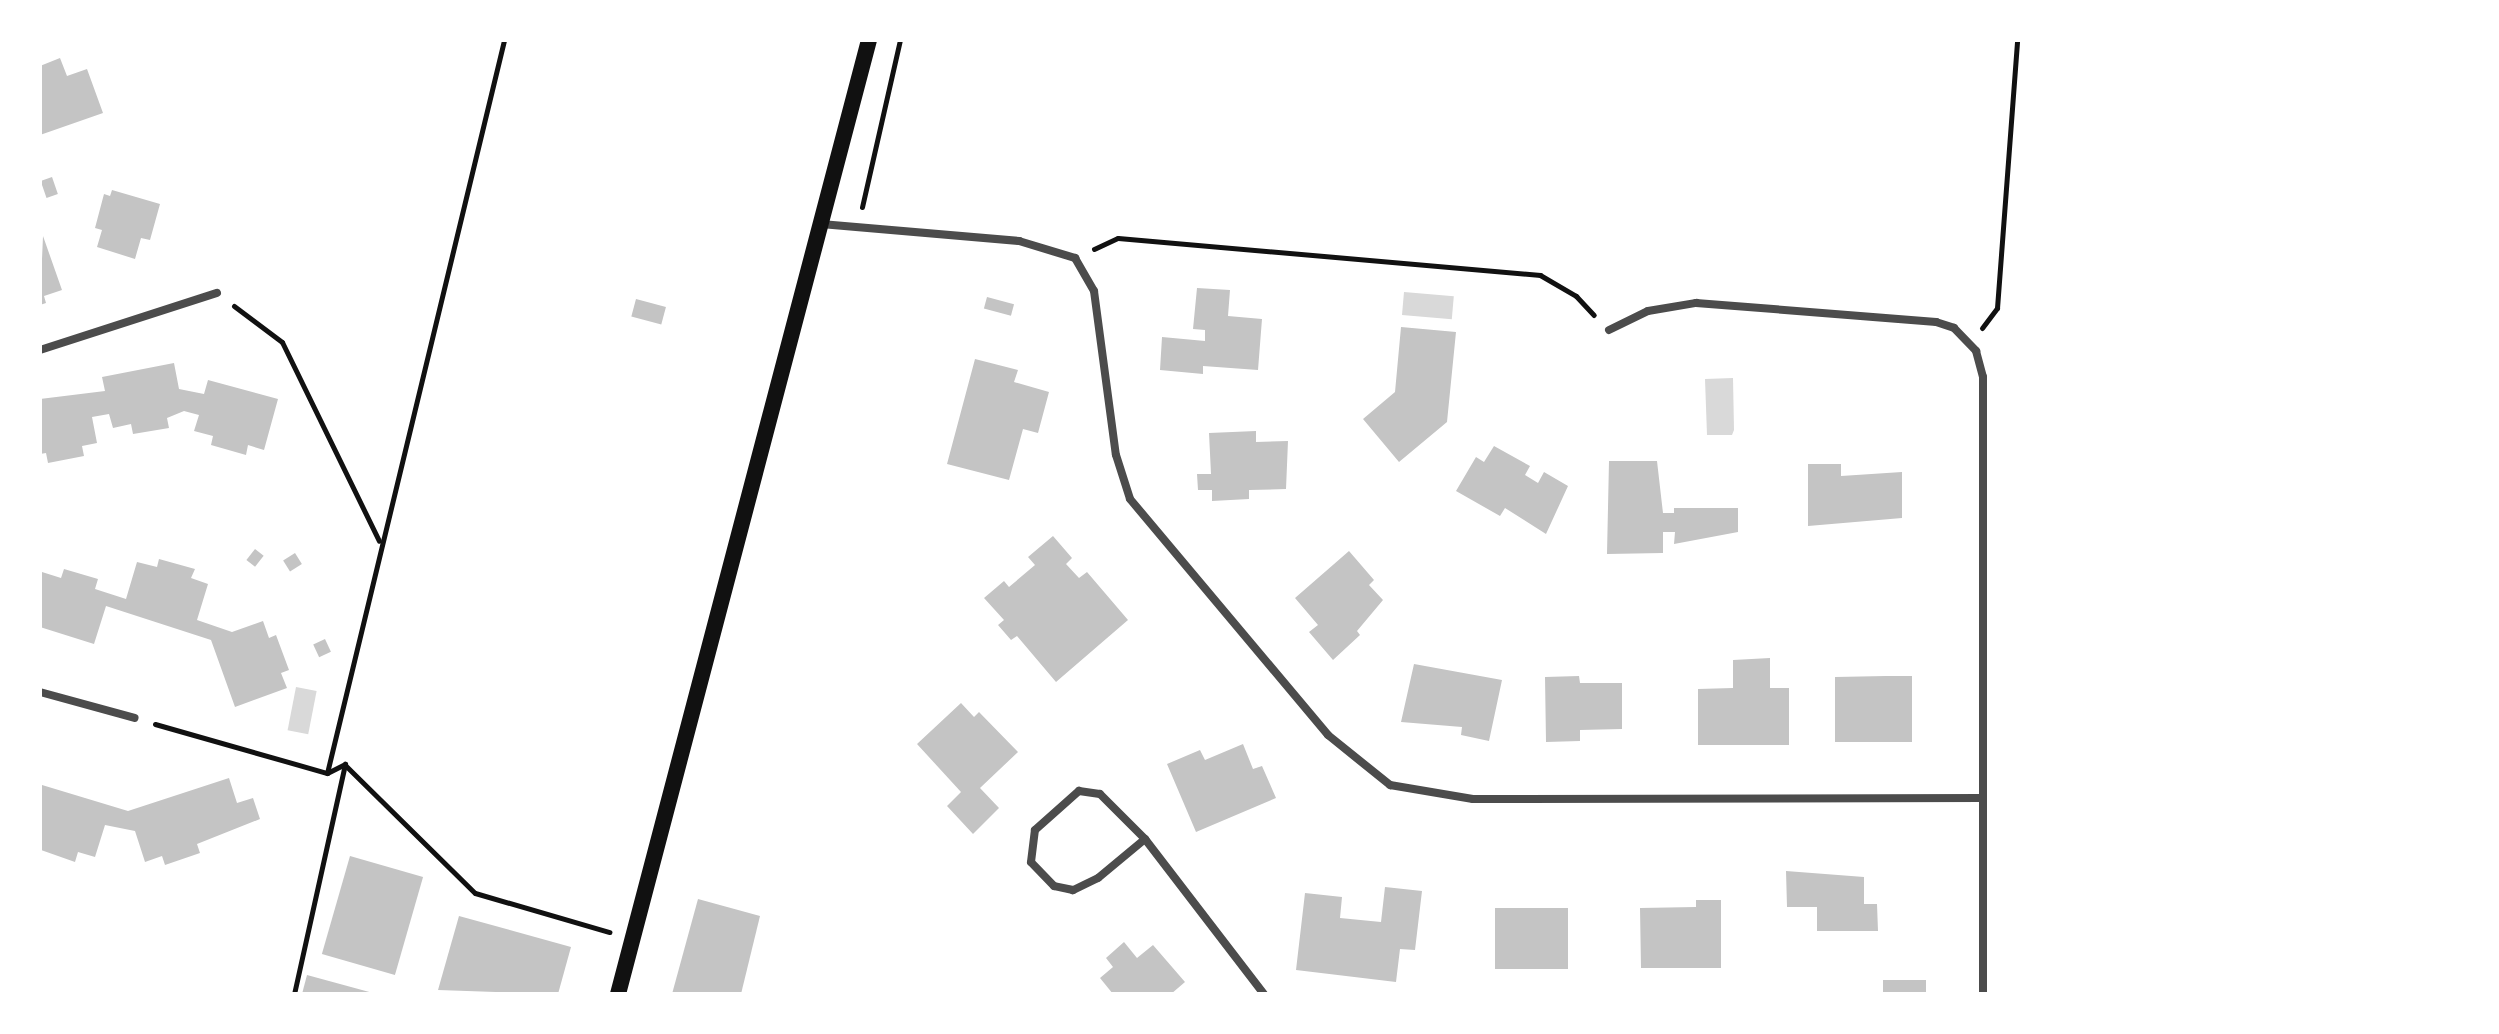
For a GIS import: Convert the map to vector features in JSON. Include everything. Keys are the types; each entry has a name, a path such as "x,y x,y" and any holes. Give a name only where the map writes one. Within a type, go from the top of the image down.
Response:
{"main road":[{"path":"618,994 869,40"}],"street":[{"path":"821,224 1019,241 1075,258 1094,291 1116,455 1130,499 1328,735 1366,771 1419,793 1473,799 1982,798"},
{"path":"40,350 217,293"},
{"path":"1609,330 1648,311 1696,303 1936,322 1968,338 1983,377 1983,994"},
{"path":"40,692 135,718"},
{"path":"1145,839 1098,878 1073,890 1054,886 1031,862 1035,830 1079,791 1100,794 1145,839 1264,994"}],"path":[{"path":"327,773 379,542 504,40"},
{"path":"858,228 900,40"},
{"path":"1968,338 1997,308 2017,40"},
{"path":"1075,258 1118,238 1540,275 1576,296 1609,330"},
{"path":"217,293 282,342 379,542"},
{"path":"135,718 327,773 345,764"},
{"path":"345,764 475,893 633,940"},
{"path":"294,994 345,764"}],"shaded area":[{"path":"1404,292 1454,296 1452,319 1402,315"},
{"path":"1733,378 1732,435 1707,435 1705,379"},
{"path":"296,687 317,691 308,734 288,730"}],"building":[{"path":"60,58 67,76 87,69 103,113 40,135 40,66"},
{"path":"52,177 58,194 47,198 41,181"},
{"path":"112,190 160,204 150,240 141,238 135,259 97,247 102,230 95,228 104,194 110,196"},
{"path":"43,236 62,290 44,296 46,303 40,305"},
{"path":"1197,288 1230,290 1228,316 1262,319 1258,370 1203,366 1203,374 1160,370 1162,337 1205,341 1205,330 1193,329"},
{"path":"987,297 1014,304 1011,316 984,309"},
{"path":"636,299 666,307 661,324 631,316"},
{"path":"1401,327 1456,332 1447,422 1399,462 1363,419 1395,392"},
{"path":"975,359 1018,370 1014,382 1049,392 1038,433 1023,429 1009,480 947,464"},
{"path":"174,363 179,389 204,394 208,380 278,399 264,450 248,445 246,455 211,445 213,436 194,431 199,415 184,411 167,418 169,428 133,434 131,424 113,428 109,414 92,417 97,443 82,446 84,456 48,463 46,453 40,454 40,399 105,391 102,377"},
{"path":"1256,431 1256,442 1288,441 1286,489 1249,490 1249,499 1212,501 1212,490 1198,490 1197,474 1211,474 1209,433"},
{"path":"1494,446 1530,466 1525,475 1538,483 1544,472 1568,486 1546,534 1505,508 1500,516 1456,491 1476,457 1484,462"},
{"path":"1609,461 1657,461 1663,513 1674,513 1674,508 1738,508 1738,532 1674,544 1675,532 1663,532 1663,553 1607,554"},
{"path":"1808,464 1841,464 1841,476 1902,472 1902,518 1808,526"},
{"path":"1053,536 1072,558 1066,564 1079,578 1087,572 1128,620 1056,682 1017,636 1011,640 998,625 1004,620 984,598 1004,581 1009,587 1035,565 1028,557"},
{"path":"255,549 264,556 255,567 246,560"},
{"path":"1349,551 1374,580 1369,585 1383,600 1357,631 1360,635 1333,660 1309,632 1318,625 1295,598"},
{"path":"295,553 302,564 290,571 283,560"},
{"path":"159,559 195,569 191,578 208,584 197,620 232,632 263,621 269,638 276,635 289,670 281,673 287,688 235,707 211,640 106,606 94,644 40,627 42,572 61,578 64,569 98,579 95,589 126,599 137,562 157,567"},
{"path":"325,639 331,652 319,657 313,644"},
{"path":"1770,658 1770,688 1789,688 1789,745 1698,745 1698,689 1733,688 1733,660"},
{"path":"1414,664 1502,680 1489,741 1461,735 1462,727 1401,722"},
{"path":"1579,676 1580,683 1622,683 1622,729 1580,730 1580,741 1546,742 1545,677"},
{"path":"1912,676 1912,742 1835,742 1835,677"},
{"path":"961,703 974,717 979,712 1018,752 980,788 999,808 973,834 947,806 961,792 917,744"},
{"path":"1243,744 1253,769 1262,766 1276,798 1196,832 1167,764 1200,750 1205,760"},
{"path":"229,778 237,803 253,798 260,819 197,844 200,853 165,865 162,856 145,862 135,831 105,825 95,857 78,852 75,862 41,850 42,785 128,811"},
{"path":"350,856 423,877 395,975 322,954"},
{"path":"1786,871 1864,877 1864,904 1877,904 1878,931 1817,931 1817,907 1787,907"},
{"path":"1385,887 1422,891 1415,950 1400,949 1396,982 1296,970 1305,893 1342,897 1340,918 1381,922"},
{"path":"698,899 760,916 741,994 672,994"},
{"path":"1696,900 1721,900 1721,968 1641,968 1640,908 1696,907"},
{"path":"1495,908 1568,908 1568,969 1495,969"},
{"path":"459,916 571,947 558,994 438,990"},
{"path":"1124,942 1137,958 1153,945 1185,982 1171,994 1113,994 1100,978 1113,967 1106,958"},
{"path":"307,975 373,993 373,994 302,994"},
{"path":"1883,980 1926,980 1926,994 1883,994"}]}
